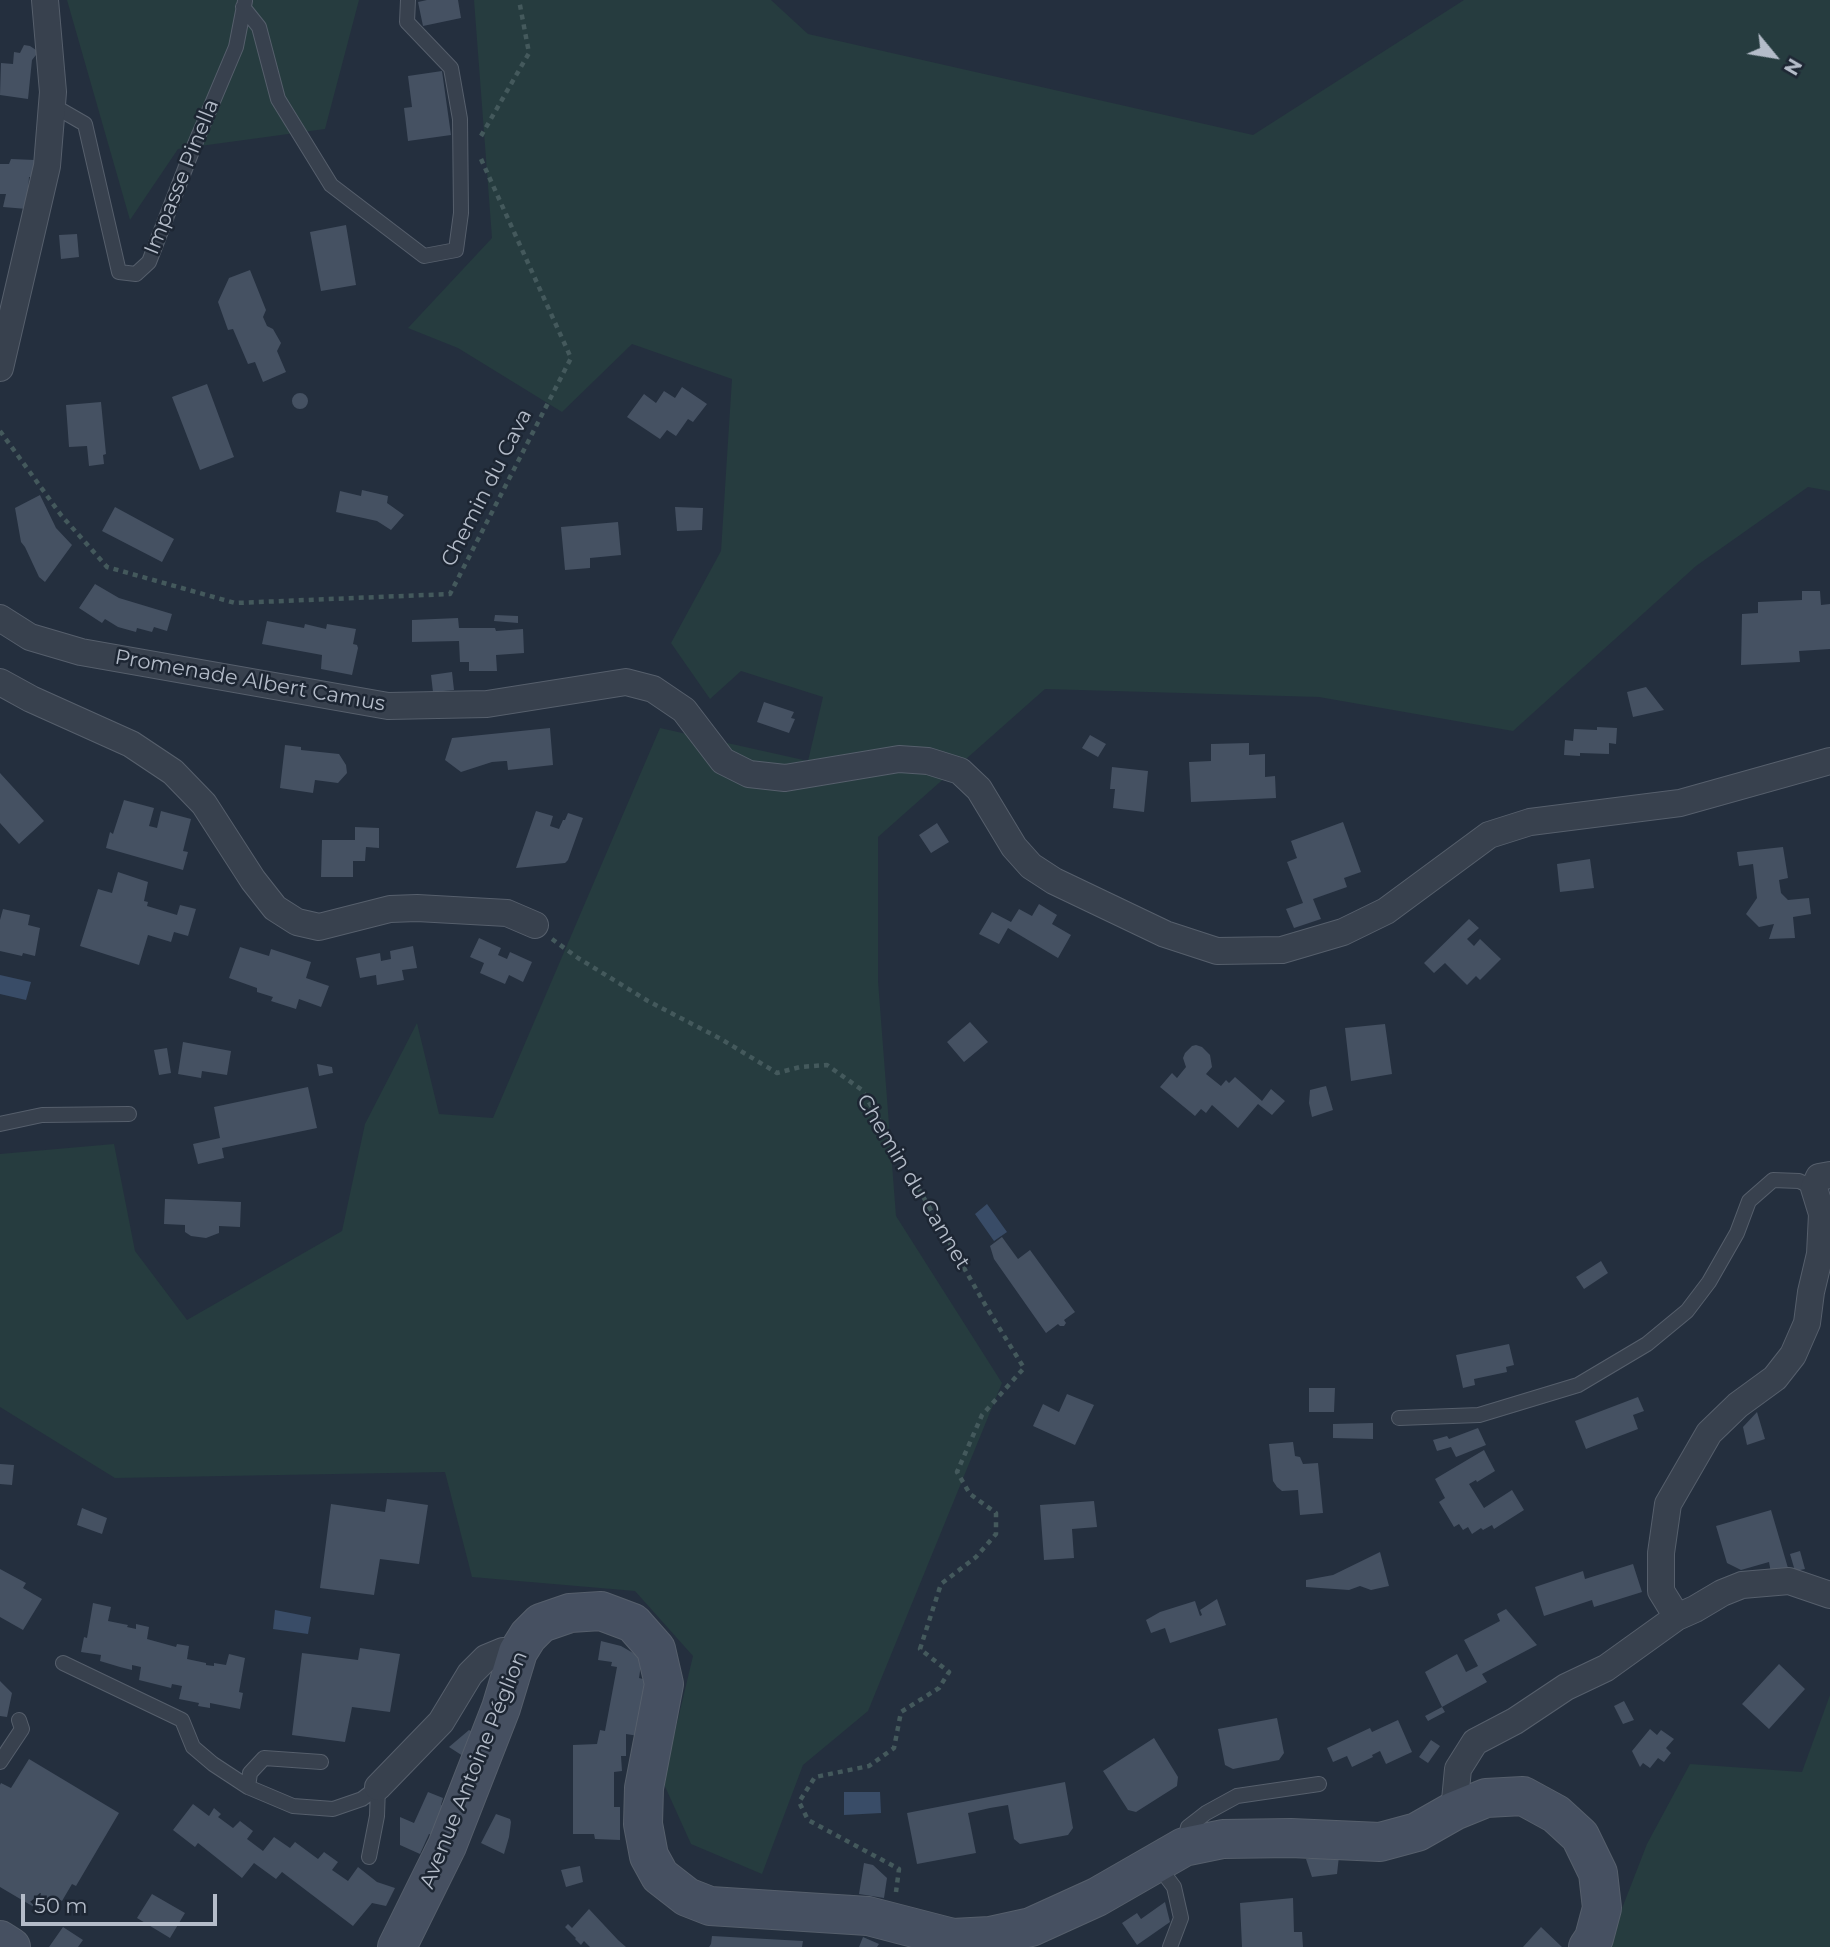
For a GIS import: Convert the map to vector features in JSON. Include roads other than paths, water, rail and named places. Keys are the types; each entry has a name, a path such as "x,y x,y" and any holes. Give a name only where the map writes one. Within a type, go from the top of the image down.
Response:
{"street":[{"path":"0,368 47,166 53,92 45,0"},
{"name":"Promenade Albert Camus","path":"0,618 30,637 81,652 388,706 487,704 626,682 653,689 684,710 723,761 749,774 785,779 899,760 928,761 960,771 979,789 1014,848 1031,866 1054,881 1165,934 1217,951 1282,950 1343,932 1385,911 1489,835 1530,822 1679,803 1830,761"},
{"path":"0,682 131,744 173,772 204,804 253,880 275,908 297,922 319,927 390,909 417,908 507,913 535,925"},
{"path":"1676,1617 1661,1591 1661,1553 1668,1504 1709,1433 1738,1405 1774,1378 1793,1355 1807,1324 1820,1254 1822,1181"},
{"path":"1454,1811 1458,1769 1475,1742 1515,1721 1566,1687 1606,1668 1676,1617 1721,1593 1742,1586 1789,1581 1830,1595"},
{"name":"Avenue Antoine Péglion","path":"397,1947 447,1846 501,1708 518,1652 528,1636 541,1623 570,1613 601,1611 633,1623 656,1649 664,1684 644,1788 643,1824 649,1856 660,1876 687,1897 710,1906 868,1916 953,1938 990,1936 1031,1927 1097,1897 1170,1855 1223,1839 1291,1838 1380,1842 1417,1832 1454,1811 1486,1798 1523,1796 1556,1814 1580,1836 1598,1873 1602,1908 1594,1938 1588,1947"},
{"path":"378,1787 441,1722 470,1674 486,1658 503,1651 518,1652"},
{"path":"0,1940 11,1947"}],"lane":[{"path":"244,4 259,27 278,99 331,185 425,256 456,250 461,213 460,119 451,68 407,22 408,0"},
{"name":"Impasse Pinella","path":"52,105 85,124 119,272 136,274 149,262 236,47 244,4"},
{"path":"0,1124 42,1115 129,1114"},
{"path":"1399,1419 1479,1415 1578,1385 1647,1344 1687,1311 1709,1282 1737,1233 1749,1201 1773,1180 1822,1181"},
{"path":"63,1663 182,1720 192,1747 213,1764 248,1787 293,1806 333,1809 362,1799 378,1787"},
{"path":"0,1762 22,1729 19,1720"},
{"path":"248,1787 250,1773 264,1758 321,1762"},
{"path":"1170,1947 1181,1919 1170,1855 1188,1827 1206,1813 1237,1796 1319,1784"},
{"path":"369,1857 377,1816 378,1787"}],"water":[{"path":"0,975 31,982 26,1000 0,994"},
{"path":"987,1204 1007,1232 994,1241 975,1214"},
{"path":"275,1610 311,1617 308,1634 273,1629"},
{"path":"844,1792 880,1792 881,1813 844,1815"}]}
